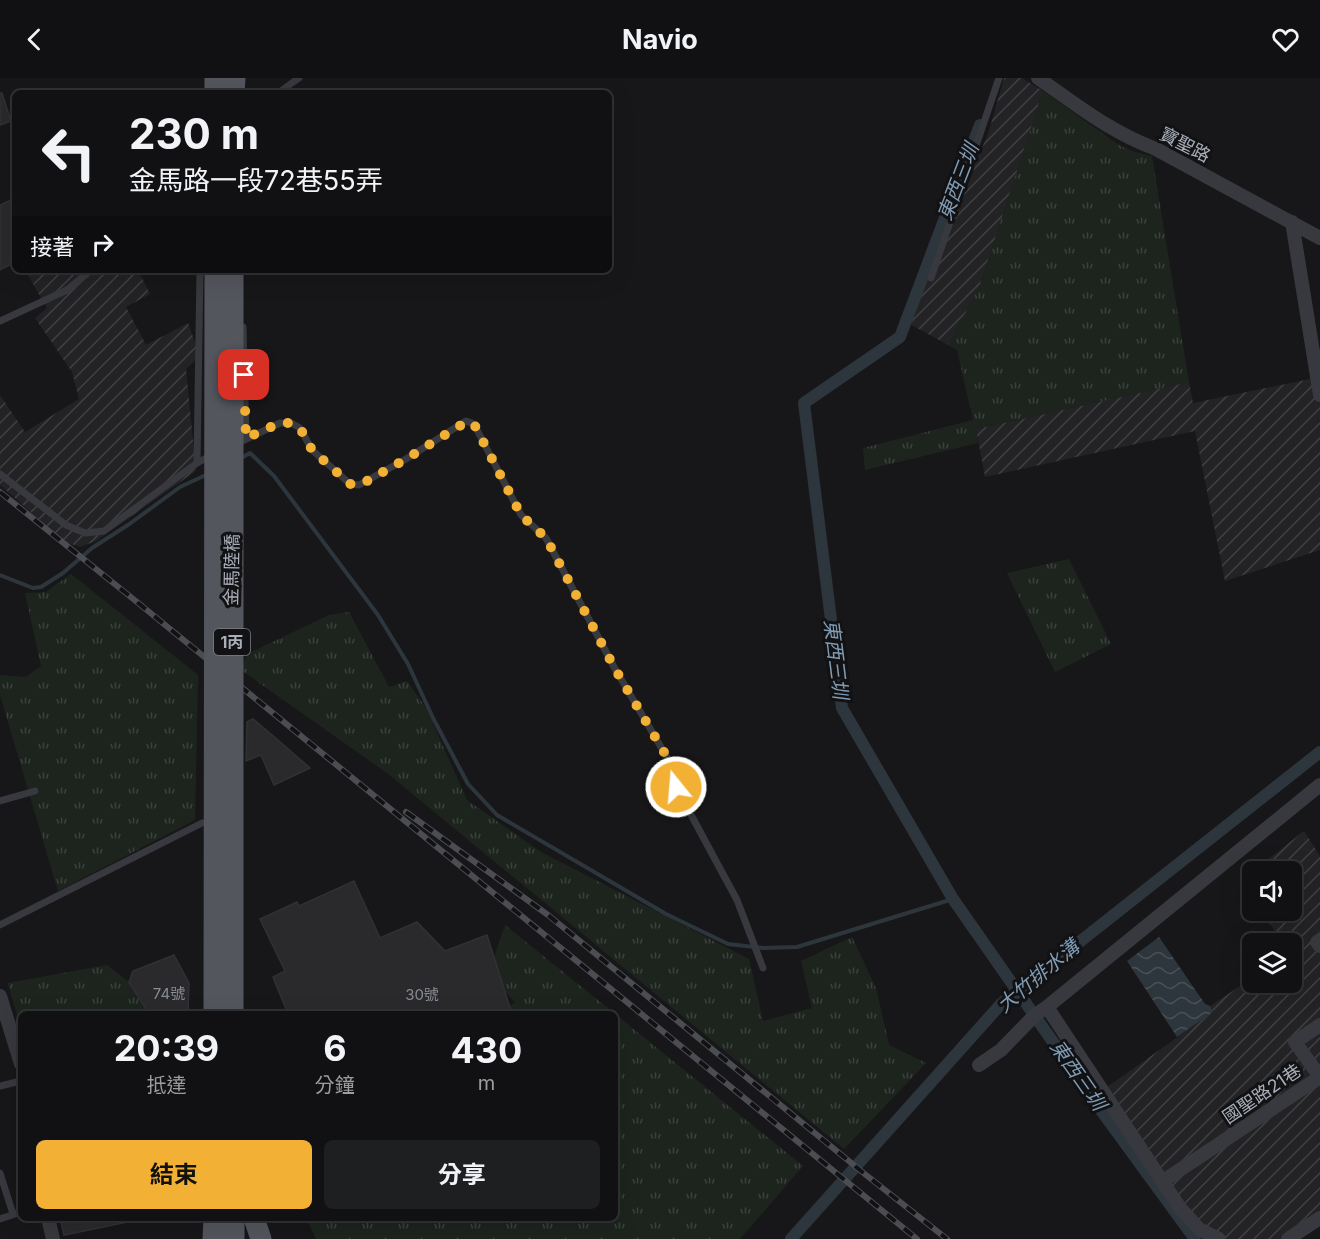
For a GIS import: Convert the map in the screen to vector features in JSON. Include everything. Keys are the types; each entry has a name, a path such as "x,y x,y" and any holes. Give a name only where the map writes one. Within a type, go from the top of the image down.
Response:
{"main road":[{"name":"金馬陸橋","path":"214,1011 215,273"},
{"name":"金馬陸橋","path":"233,273 233,1011"},
{"path":"213,1239 214,1221"},
{"path":"234,1221 234,1239"},
{"path":"255,1221 261,1239"}],"street":[{"name":"寶聖路","path":"1038,78 1101,123 1130,140 1156,149 1320,238"},
{"path":"1292,222 1320,395"},
{"path":"979,1065 1001,1050 1035,1015 1320,785"},
{"path":"0,996 18,1054"},
{"path":"1047,1007 1180,1208 1199,1229 1219,1239"},
{"name":"國聖路21巷","path":"1163,1181 1320,1077 1295,1042 1320,1025"},
{"path":"1288,1239 1320,1218"},
{"path":"49,1221 53,1239"}],"lane":[{"path":"282,90 299,78"},
{"path":"931,278 999,78"},
{"path":"0,321 68,290 88,273"},
{"path":"197,463 200,273"},
{"path":"243,315 246,438"},
{"path":"0,474 66,525 85,533 104,531 197,463 280,423 291,423 300,428 312,450 350,484 360,485 466,422 474,424 521,515 546,538 614,667 668,759 676,787 737,900 763,968"},
{"path":"0,801 34,791"},
{"path":"0,925 202,823"},
{"path":"0,1086 18,1082"},
{"path":"0,1173 13,1214"},
{"path":"0,1219 18,1213"}],"shaded area":[{"path":"1004,78 1022,78 1043,91 979,288 948,345 906,322 988,134"},
{"path":"27,273 140,273 150,294 126,307 146,345 188,323 200,356 186,369 196,471 96,541 80,547 65,542 0,485 0,395 25,432 79,399 72,372 35,318 47,308"},
{"path":"1320,377 1320,550 1225,581 1195,431 985,477 976,429 1189,382 1193,403"},
{"path":"1304,831 1320,856 1320,1218 1289,1239 1212,1239 1193,1225 1103,1090 1213,1012 1210,1006 1242,985 1242,993 1302,993 1302,933 1276,933 1268,921 1302,921 1302,861 1266,861"}],"green space":[{"path":"1043,91 1119,145 1152,156 1189,382 976,429 978,443 865,470 863,448 973,420 957,350 948,345 979,288"},
{"path":"1069,559 1111,644 1055,672 1007,573"},
{"path":"71,574 198,675 195,820 58,891 0,695 0,675 26,677 41,666 25,593 46,592"},
{"path":"349,612 389,687 407,681 426,708 467,800 541,852 749,959 763,1021 812,1008 801,961 852,937 876,988 889,1045 926,1063 844,1149 387,773 241,670 247,654 329,615"},
{"path":"505,925 611,1011 509,1011 508,1007 515,1002 495,974 493,966"},
{"path":"107,965 129,982 147,1011 18,1011 18,1019 8,983"},
{"path":"618,1016 803,1166 740,1239 316,1239 307,1221 618,1221"}],"water":[{"path":"1159,937 1205,1004 1210,1006 1213,1012 1177,1037 1127,961"}],"building":[{"path":"0,93 2,93 11,121 0,125"},
{"path":"12,199 12,264 0,270 0,205"},
{"path":"253,719 310,768 274,785 261,755 246,761 247,722"},
{"path":"354,881 380,938 417,922 445,951 487,935 511,1011 287,1011 273,977 285,971 260,919 297,902 299,906"},
{"path":"174,955 189,983 188,1011 147,1011 129,982 133,971"},
{"path":"61,1221 128,1222 64,1235"}],"waterway":[{"name":"東西三圳","path":"980,125 900,337 804,403 842,708 953,899 1095,1102 1195,1239"},
{"path":"241,458 250,453 274,476 378,615 408,664 468,784 497,815 666,914 728,944 763,948 797,947 953,899"},
{"path":"0,575 33,588 41,587 63,573 92,548 180,487 208,474"},
{"name":"大竹排水溝","path":"791,1239 1001,1004 1320,752"}],"railway":[{"path":"0,492 917,1239"},
{"path":"406,812 548,915 947,1239"}],"route":[{"path":"244,375 246,438 280,423 291,423 300,428 312,450 350,484 360,485 466,422 474,424 521,515 546,538 614,667 668,759 676,787"}]}
